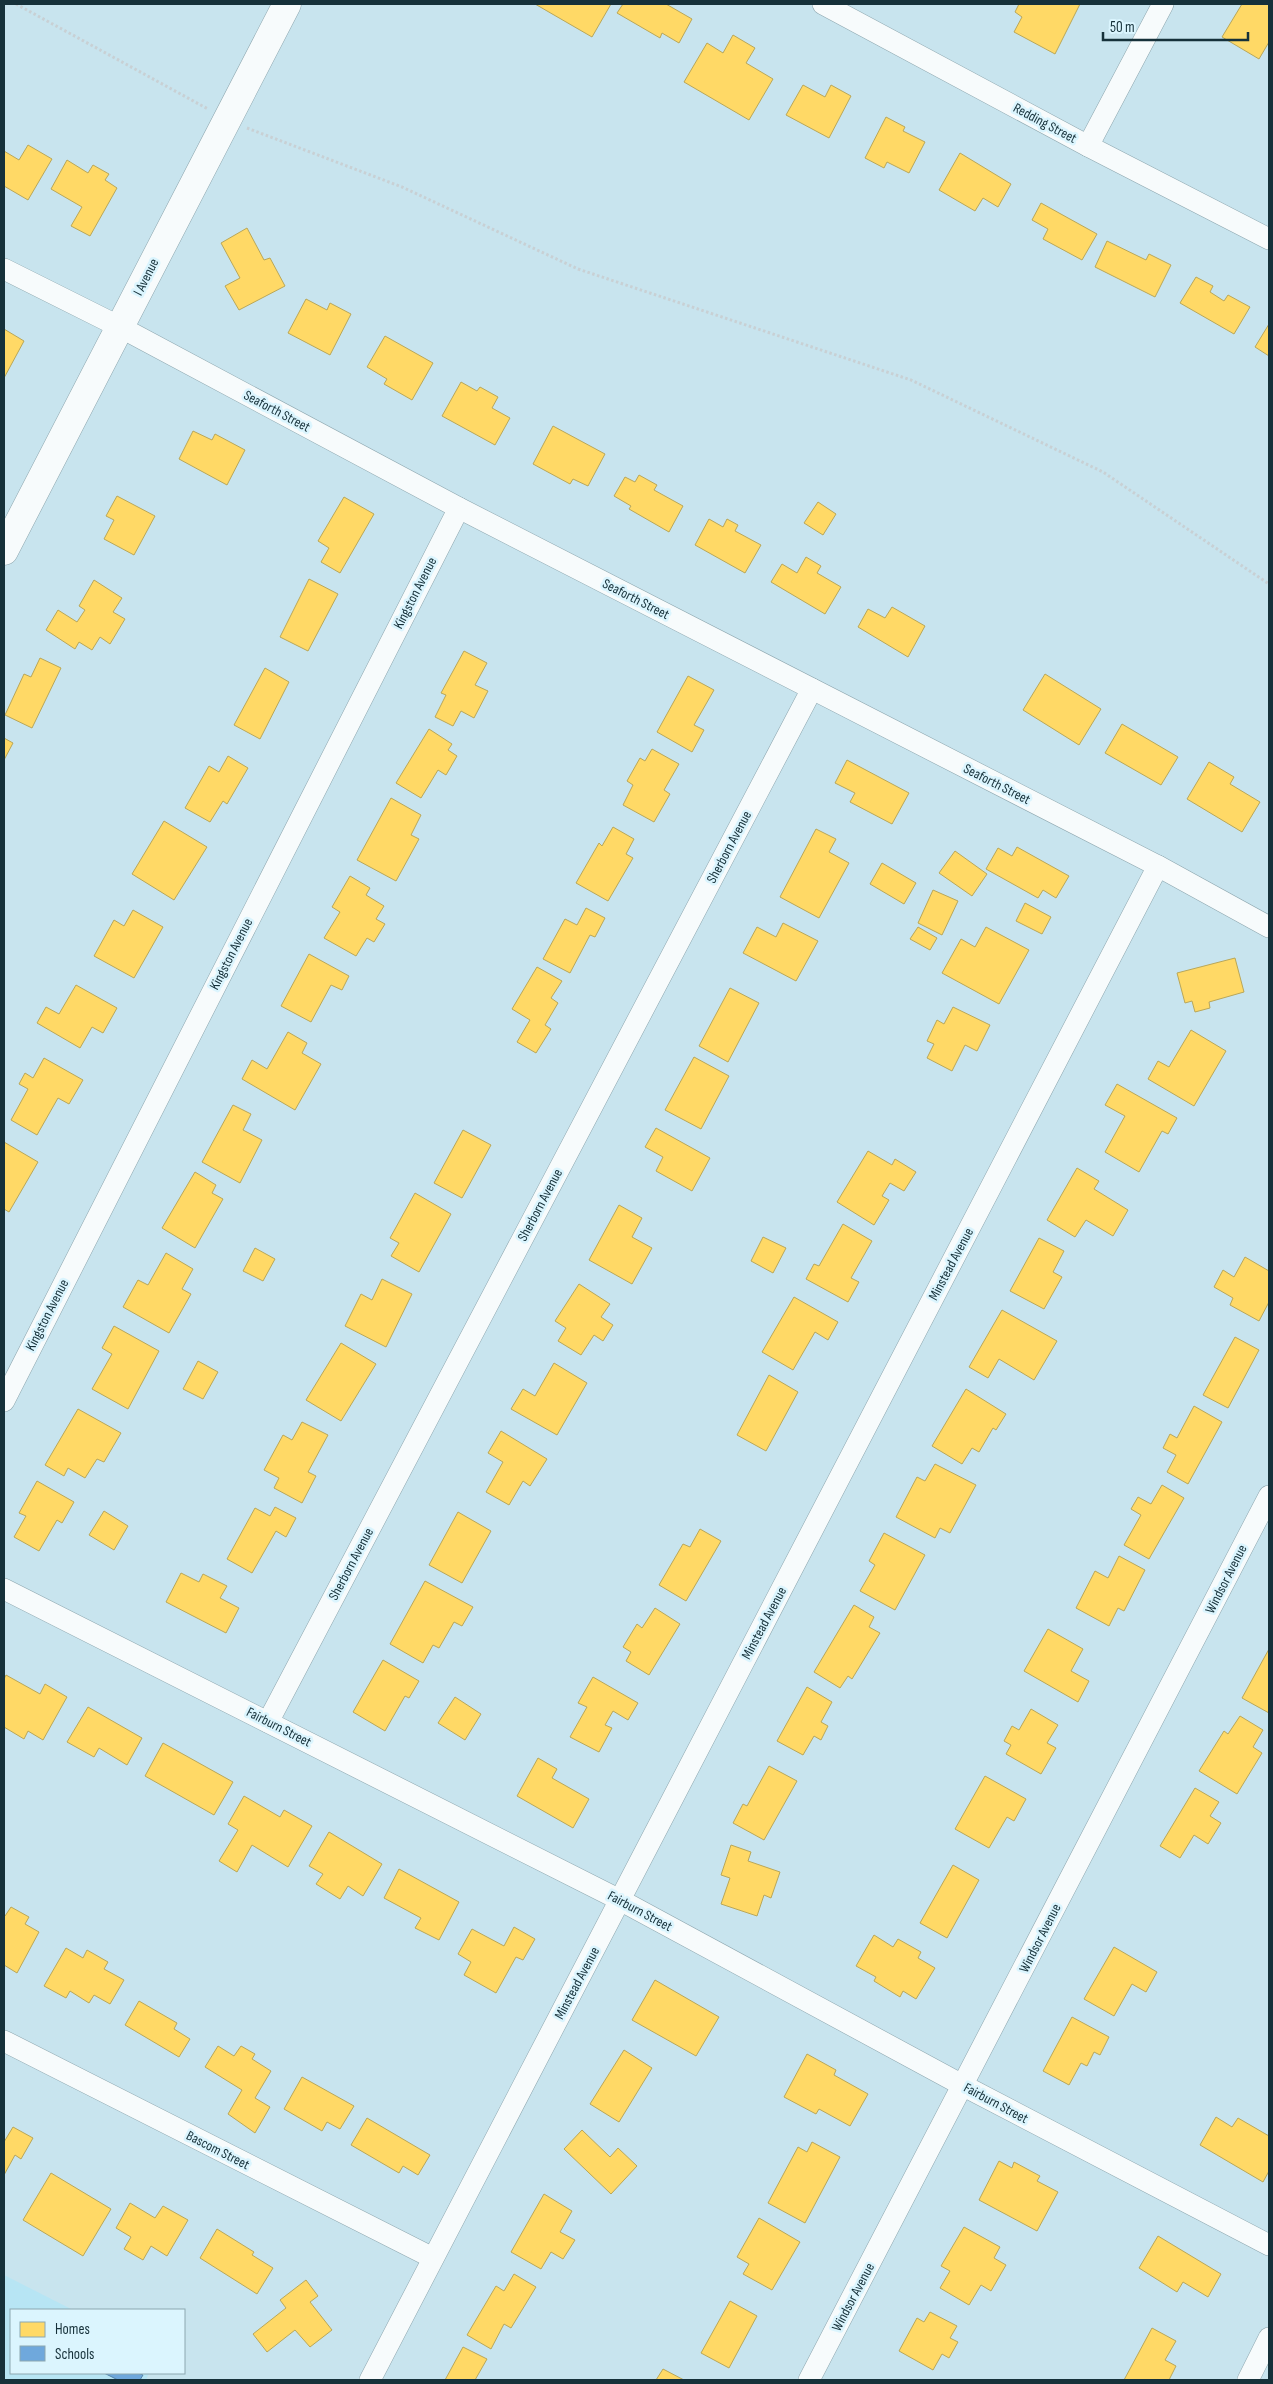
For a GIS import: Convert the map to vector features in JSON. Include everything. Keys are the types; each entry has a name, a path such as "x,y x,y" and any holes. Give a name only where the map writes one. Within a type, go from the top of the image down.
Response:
{"main road":[{"name":"I Avenue","path":"4,551 287,4"}],"street":[{"name":"Redding Street","path":"823,4 1088,146 1269,239"},
{"path":"1088,146 1163,4"},
{"name":"Seaforth Street","path":"4,269 120,327 459,508 1158,866 1269,927"},
{"name":"Kingston Avenue","path":"4,1401 459,508"},
{"name":"Sherborn Avenue","path":"268,1722 812,689"},
{"name":"Minstead Avenue","path":"370,2380 1158,866"},
{"name":"Windsor Avenue","path":"809,2380 964,2086 1269,1496"},
{"name":"Fairburn Street","path":"4,1590 620,1900 964,2086 1269,2245"},
{"name":"Bascom Street","path":"4,2041 433,2258"},
{"path":"1248,2380 1269,2338"}],"path":[{"path":"16,4 227,120 402,187 578,269 911,380 1103,472 1269,584"}],"shaded area":[{"path":"4,2275 71,2309 10,2309 10,2374 149,2374 146,2380 4,2380"}],"building: Homes":[{"path":"535,4 611,4 592,37"},
{"path":"623,4 666,4 692,19 679,43 662,33 660,38 617,13"},
{"path":"1019,4 1080,4 1055,54 1014,32 1022,17 1015,12"},
{"path":"1242,4 1269,4 1269,42 1259,59 1222,37"},
{"path":"733,35 755,48 746,63 773,79 749,120 684,82 707,43 723,53"},
{"path":"803,85 825,97 831,85 851,96 829,138 786,115"},
{"path":"886,117 905,127 903,131 925,142 909,173 887,162 884,168 865,158"},
{"path":"28,145 52,159 28,200 4,186 4,151 19,160"},
{"path":"960,153 1011,184 998,207 983,198 975,211 939,190"},
{"path":"67,160 88,173 93,165 109,174 105,180 117,188 90,236 71,226 82,207 51,189"},
{"path":"1041,203 1097,234 1082,260 1043,239 1048,229 1032,220"},
{"path":"247,228 264,260 270,258 285,286 239,310 225,286 240,278 221,243"},
{"path":"1107,241 1146,260 1149,254 1171,265 1155,297 1095,267"},
{"path":"1196,277 1213,286 1210,292 1224,301 1228,295 1250,307 1234,334 1180,303"},
{"path":"306,299 327,310 330,303 351,314 330,355 288,333"},
{"path":"1269,324 1269,356 1255,347"},
{"path":"4,329 24,341 4,378"},
{"path":"385,336 433,363 412,400 384,384 387,379 367,367"},
{"path":"461,382 477,391 480,387 498,397 492,408 510,418 495,445 442,416"},
{"path":"553,426 605,454 588,486 573,479 570,484 533,464"},
{"path":"193,431 212,440 215,434 245,450 227,485 179,459"},
{"path":"639,475 657,485 654,490 683,506 669,532 629,509 631,506 614,496 625,477 635,482"},
{"path":"117,496 155,516 134,555 104,539 114,520 106,516"},
{"path":"344,497 374,514 340,573 321,562 329,548 318,541"},
{"path":"818,502 836,514 823,535 804,523"},
{"path":"709,519 723,527 727,519 738,525 735,531 761,545 745,573 695,545"},
{"path":"806,557 821,566 817,573 841,587 825,614 771,582 782,564 797,573"},
{"path":"309,579 338,594 308,651 280,637"},
{"path":"94,580 122,598 113,612 125,619 110,644 100,637 92,650 79,642 75,649 46,630 58,610 77,622 85,610 79,606"},
{"path":"892,607 925,626 908,657 858,627 868,609 885,618"},
{"path":"464,651 487,663 475,685 488,691 474,718 461,711 453,726 435,717 446,695 441,693"},
{"path":"40,658 61,668 32,728 5,715 24,674 31,677"},
{"path":"265,668 289,682 260,739 234,725"},
{"path":"1045,674 1101,709 1079,745 1023,710"},
{"path":"688,676 714,690 694,725 704,730 692,752 657,732"},
{"path":"1122,724 1178,757 1161,785 1105,753"},
{"path":"429,729 452,744 448,750 457,756 446,775 438,770 421,798 396,783"},
{"path":"4,738 13,743 4,760"},
{"path":"652,749 679,764 664,790 670,794 654,822 623,805 633,785 627,781 640,758 645,761"},
{"path":"228,756 248,768 227,804 223,801 210,822 185,808 209,766 219,772"},
{"path":"847,760 909,793 892,824 850,802 855,793 835,783"},
{"path":"1209,762 1234,777 1230,784 1260,802 1242,832 1187,799"},
{"path":"391,798 421,815 411,835 419,839 396,881 357,860"},
{"path":"164,821 207,847 174,900 132,874"},
{"path":"613,827 634,839 626,854 633,858 608,901 576,883 599,843 602,846"},
{"path":"816,829 836,839 829,852 849,863 819,918 780,897"},
{"path":"1017,847 1069,876 1056,898 1043,890 1038,898 986,869 998,848 1012,856"},
{"path":"955,851 987,874 972,896 939,873"},
{"path":"882,863 916,883 904,904 870,884"},
{"path":"350,876 370,888 366,895 384,906 376,919 385,924 374,942 367,938 356,956 324,938 340,912 332,907"},
{"path":"933,890 958,901 942,935 918,923"},
{"path":"1025,903 1051,917 1042,934 1016,921"},
{"path":"586,908 605,918 595,937 590,935 570,973 543,959 565,919 577,925"},
{"path":"133,910 163,927 134,978 94,956 114,920 124,926"},
{"path":"783,923 818,941 796,981 743,953 757,927 776,937"},
{"path":"918,927 937,938 930,950 910,939"},
{"path":"986,927 1029,950 999,1004 942,973 961,939 975,947"},
{"path":"309,954 349,976 342,990 331,985 311,1022 281,1006"},
{"path":"1235,958 1244,992 1209,1002 1210,1008 1195,1012 1192,1001 1185,1003 1177,973"},
{"path":"537,967 562,981 551,998 558,1003 545,1025 551,1029 536,1053 517,1042 530,1020 512,1009"},
{"path":"76,985 117,1008 103,1033 92,1027 80,1048 37,1023 46,1007 59,1014"},
{"path":"730,988 759,1003 728,1062 699,1046"},
{"path":"953,1007 990,1025 977,1051 965,1045 952,1071 927,1058 934,1044 927,1041 937,1020 944,1024"},
{"path":"1191,1030 1226,1051 1194,1106 1148,1079 1158,1061 1169,1067"},
{"path":"288,1032 307,1043 302,1053 321,1064 295,1110 242,1079 252,1060 267,1069"},
{"path":"694,1057 729,1076 701,1129 665,1110"},
{"path":"44,1058 83,1080 69,1104 58,1098 37,1135 11,1120 28,1089 19,1084 25,1073 33,1078"},
{"path":"1117,1084 1177,1118 1168,1134 1162,1131 1139,1172 1105,1152 1125,1116 1105,1105"},
{"path":"233,1105 251,1114 243,1130 262,1140 240,1183 202,1162"},
{"path":"656,1128 710,1158 692,1191 656,1171 663,1157 645,1147"},
{"path":"463,1130 491,1145 462,1198 434,1183"},
{"path":"4,1142 38,1162 9,1212 4,1209"},
{"path":"868,1151 892,1165 895,1159 916,1172 904,1191 890,1183 882,1196 889,1200 874,1225 837,1202"},
{"path":"1077,1168 1099,1181 1094,1189 1128,1210 1113,1236 1086,1220 1075,1237 1047,1220"},
{"path":"195,1172 216,1185 212,1193 223,1199 195,1248 162,1228"},
{"path":"415,1193 451,1214 419,1272 391,1256 399,1243 390,1238"},
{"path":"619,1205 642,1218 632,1237 652,1248 632,1284 589,1260"},
{"path":"843,1224 872,1241 851,1278 859,1282 848,1302 806,1279 814,1264 819,1266"},
{"path":"763,1237 786,1248 773,1273 751,1261"},
{"path":"1039,1238 1064,1251 1053,1272 1062,1277 1044,1309 1010,1291"},
{"path":"255,1248 275,1259 263,1281 243,1271"},
{"path":"166,1253 193,1269 182,1289 191,1294 169,1333 123,1307 138,1280 148,1285"},
{"path":"1245,1257 1269,1271 1269,1302 1259,1321 1230,1305 1233,1298 1214,1287 1223,1270 1234,1277"},
{"path":"382,1279 412,1294 386,1347 345,1326 361,1294 372,1300"},
{"path":"579,1284 610,1304 601,1317 613,1325 603,1341 594,1335 581,1355 558,1341 566,1328 555,1321"},
{"path":"794,1297 838,1322 828,1340 815,1332 793,1370 762,1352"},
{"path":"1002,1310 1057,1341 1034,1380 999,1359 988,1378 969,1367"},
{"path":"114,1326 159,1351 128,1409 92,1389 112,1354 102,1348"},
{"path":"1235,1337 1259,1350 1228,1408 1203,1395"},
{"path":"341,1343 376,1364 341,1421 306,1400"},
{"path":"198,1361 218,1372 203,1399 183,1389"},
{"path":"554,1363 587,1383 557,1435 511,1409 523,1389 535,1396"},
{"path":"769,1375 798,1392 766,1451 737,1435"},
{"path":"966,1389 1006,1414 996,1430 993,1428 979,1452 972,1448 962,1464 932,1446"},
{"path":"1194,1406 1222,1422 1188,1484 1167,1472 1176,1455 1163,1448 1170,1434 1177,1438"},
{"path":"78,1409 121,1433 104,1462 97,1459 85,1478 68,1468 64,1476 45,1465"},
{"path":"302,1422 328,1435 308,1472 316,1476 302,1503 274,1488 279,1478 264,1470 283,1435 292,1440"},
{"path":"501,1431 547,1459 530,1486 523,1481 509,1505 486,1492 503,1462 488,1453"},
{"path":"935,1464 976,1485 950,1533 940,1528 935,1538 896,1517 917,1477 925,1481"},
{"path":"37,1481 74,1502 62,1523 57,1520 39,1551 14,1537 26,1516 19,1513"},
{"path":"1162,1485 1184,1498 1149,1559 1124,1545 1141,1515 1131,1509 1138,1497 1151,1504"},
{"path":"275,1507 296,1518 286,1537 276,1531 252,1573 227,1559 255,1508 270,1516"},
{"path":"104,1511 128,1526 114,1550 89,1535"},
{"path":"458,1512 491,1531 462,1583 429,1565"},
{"path":"700,1529 721,1541 686,1601 659,1585 683,1544 690,1547"},
{"path":"884,1533 925,1555 895,1610 860,1591 875,1565 869,1561"},
{"path":"1119,1556 1145,1570 1124,1611 1118,1608 1109,1626 1076,1608 1095,1571 1108,1578"},
{"path":"181,1573 199,1582 203,1574 227,1586 220,1598 239,1608 226,1633 166,1602"},
{"path":"425,1581 473,1607 462,1626 454,1622 439,1648 433,1645 423,1663 390,1644"},
{"path":"854,1605 874,1617 869,1627 880,1633 852,1679 848,1676 840,1688 814,1672"},
{"path":"655,1608 680,1624 649,1675 626,1661 631,1652 623,1647 637,1624 642,1628"},
{"path":"1048,1629 1083,1649 1071,1671 1089,1681 1078,1702 1024,1671"},
{"path":"1269,1649 1269,1713 1242,1698"},
{"path":"383,1660 419,1681 409,1698 405,1696 385,1731 353,1712"},
{"path":"6,1675 40,1694 45,1684 67,1697 43,1740 28,1731 24,1739 4,1727 4,1679"},
{"path":"593,1677 638,1703 628,1720 613,1711 605,1725 612,1728 599,1752 570,1737 587,1707 578,1703"},
{"path":"807,1687 832,1702 821,1722 828,1726 821,1740 814,1736 803,1755 777,1741"},
{"path":"455,1697 481,1714 465,1740 438,1723"},
{"path":"88,1707 142,1738 127,1765 99,1748 94,1757 67,1742"},
{"path":"1031,1709 1058,1725 1047,1743 1056,1748 1041,1774 1006,1754 1011,1745 1004,1741 1012,1726 1019,1730"},
{"path":"1240,1716 1263,1730 1253,1747 1262,1753 1237,1794 1199,1771 1224,1731 1228,1734"},
{"path":"163,1743 233,1782 214,1815 145,1776"},
{"path":"538,1758 557,1769 552,1778 589,1799 573,1828 517,1796"},
{"path":"769,1766 797,1781 764,1840 733,1823 743,1804 747,1806"},
{"path":"985,1776 1026,1799 1014,1821 1007,1817 989,1848 955,1829"},
{"path":"1195,1788 1219,1802 1210,1816 1221,1823 1208,1844 1194,1835 1180,1858 1160,1846"},
{"path":"244,1796 280,1817 284,1810 312,1826 288,1867 252,1845 237,1872 219,1861 238,1830 228,1824"},
{"path":"329,1832 382,1864 363,1896 348,1886 340,1899 316,1884 323,1874 309,1866"},
{"path":"731,1845 751,1852 748,1861 780,1872 771,1898 764,1895 757,1916 721,1904 730,1878 721,1875"},
{"path":"953,1865 979,1880 947,1938 920,1923"},
{"path":"399,1869 459,1902 439,1940 415,1928 421,1918 384,1898"},
{"path":"11,1907 29,1917 25,1924 39,1932 17,1973 4,1965 4,1916"},
{"path":"514,1927 535,1939 523,1960 516,1957 496,1993 464,1975 471,1962 458,1954 472,1929 504,1946"},
{"path":"874,1935 893,1947 898,1939 921,1952 918,1958 935,1968 916,1999 903,1991 900,1997 874,1981 876,1977 856,1966"},
{"path":"1114,1947 1157,1972 1146,1992 1132,1984 1114,2016 1084,1999"},
{"path":"66,1948 83,1958 87,1950 108,1962 104,1969 124,1980 110,2004 94,1995 89,2003 70,1991 66,1998 44,1986"},
{"path":"655,1980 719,2017 696,2056 632,2020"},
{"path":"139,2001 177,2023 174,2029 190,2039 179,2057 125,2025"},
{"path":"1072,2017 1109,2037 1100,2055 1094,2052 1087,2066 1081,2063 1069,2085 1043,2071"},
{"path":"218,2046 234,2056 241,2046 255,2054 252,2059 271,2071 255,2098 270,2107 255,2133 228,2114 242,2090 205,2067"},
{"path":"624,2050 652,2068 619,2122 590,2104"},
{"path":"807,2054 836,2070 834,2075 868,2094 850,2126 819,2109 816,2114 784,2097"},
{"path":"302,2077 354,2106 340,2129 327,2122 322,2131 284,2109"},
{"path":"1216,2117 1232,2127 1238,2118 1269,2136 1269,2171 1263,2182 1200,2145"},
{"path":"367,2118 430,2155 418,2175 403,2166 399,2173 351,2145"},
{"path":"13,2127 33,2138 21,2159 15,2155 4,2175 4,2142"},
{"path":"582,2130 610,2157 618,2148 637,2166 611,2194 564,2149"},
{"path":"812,2142 840,2157 805,2223 768,2203 798,2147 807,2152"},
{"path":"999,2161 1012,2168 1014,2162 1040,2176 1037,2181 1058,2192 1037,2231 979,2200"},
{"path":"51,2173 111,2209 83,2256 23,2220"},
{"path":"544,2194 572,2211 560,2232 575,2240 563,2259 551,2252 541,2269 511,2252"},
{"path":"130,2203 155,2218 163,2206 188,2220 167,2256 151,2246 143,2260 124,2249 131,2237 116,2228"},
{"path":"759,2218 800,2242 772,2290 743,2274 749,2264 737,2257"},
{"path":"964,2227 1000,2247 994,2258 1006,2265 991,2291 981,2285 969,2305 940,2288 950,2271 941,2266"},
{"path":"217,2229 254,2252 252,2255 273,2268 257,2294 200,2258"},
{"path":"1158,2236 1221,2274 1208,2297 1183,2282 1177,2292 1139,2268"},
{"path":"514,2274 536,2287 511,2328 504,2324 491,2349 467,2335 496,2286 504,2291"},
{"path":"306,2280 318,2296 310,2302 332,2330 310,2347 295,2330 267,2352 253,2334 286,2308 280,2300"},
{"path":"730,2301 757,2316 729,2368 701,2353"},
{"path":"930,2312 957,2326 950,2338 958,2342 949,2358 942,2354 933,2370 899,2351 917,2318 924,2322"},
{"path":"1152,2328 1176,2341 1165,2360 1176,2366 1169,2380 1124,2380"},
{"path":"463,2347 487,2359 475,2380 445,2380"},
{"path":"663,2369 684,2380 656,2380"}],"building: Schools":[{"path":"106,2374 143,2375 140,2380 118,2380"}]}
